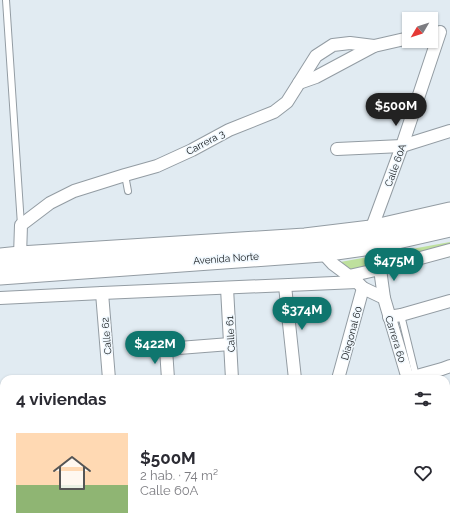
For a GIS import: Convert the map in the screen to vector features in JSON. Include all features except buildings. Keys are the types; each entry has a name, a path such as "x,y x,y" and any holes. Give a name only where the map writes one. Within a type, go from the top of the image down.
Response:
{"main road":[{"name":"Avenida Norte","path":"0,258 305,238 371,230 450,212"},
{"name":"Avenida Norte","path":"0,275 322,252 371,245 450,227"}],"street":[{"name":"Calle 60A","path":"371,230 402,146 440,31"},
{"path":"299,83 316,77 374,46 402,40"},
{"name":"Carrera 3","path":"21,225 50,203 74,191 157,166 192,150 229,130 274,112 287,102 316,56 333,45 350,43 374,46"},
{"path":"337,149 402,146 450,131"},
{"path":"20,256 21,225"},
{"path":"0,298 356,282 380,269 450,250"},
{"path":"322,252 333,264 356,282 384,298"},
{"name":"Carrera 60","path":"380,269 384,298 389,317 408,375"},
{"name":"Diagonal 60","path":"339,375 356,282"},
{"path":"286,286 295,375"},
{"name":"Calle 61","path":"227,288 232,375"},
{"name":"Calle 62","path":"102,293 109,375"},
{"path":"389,317 450,301"},
{"path":"168,375 166,349 230,344"},
{"path":"421,375 442,370 450,366"}],"lane":[{"path":"6,0 21,225"},
{"path":"125,175 128,191"},
{"name":"Carrera 60","path":"401,315 409,375"}],"green space":[{"path":"450,242 450,257 356,279 335,263"}]}
